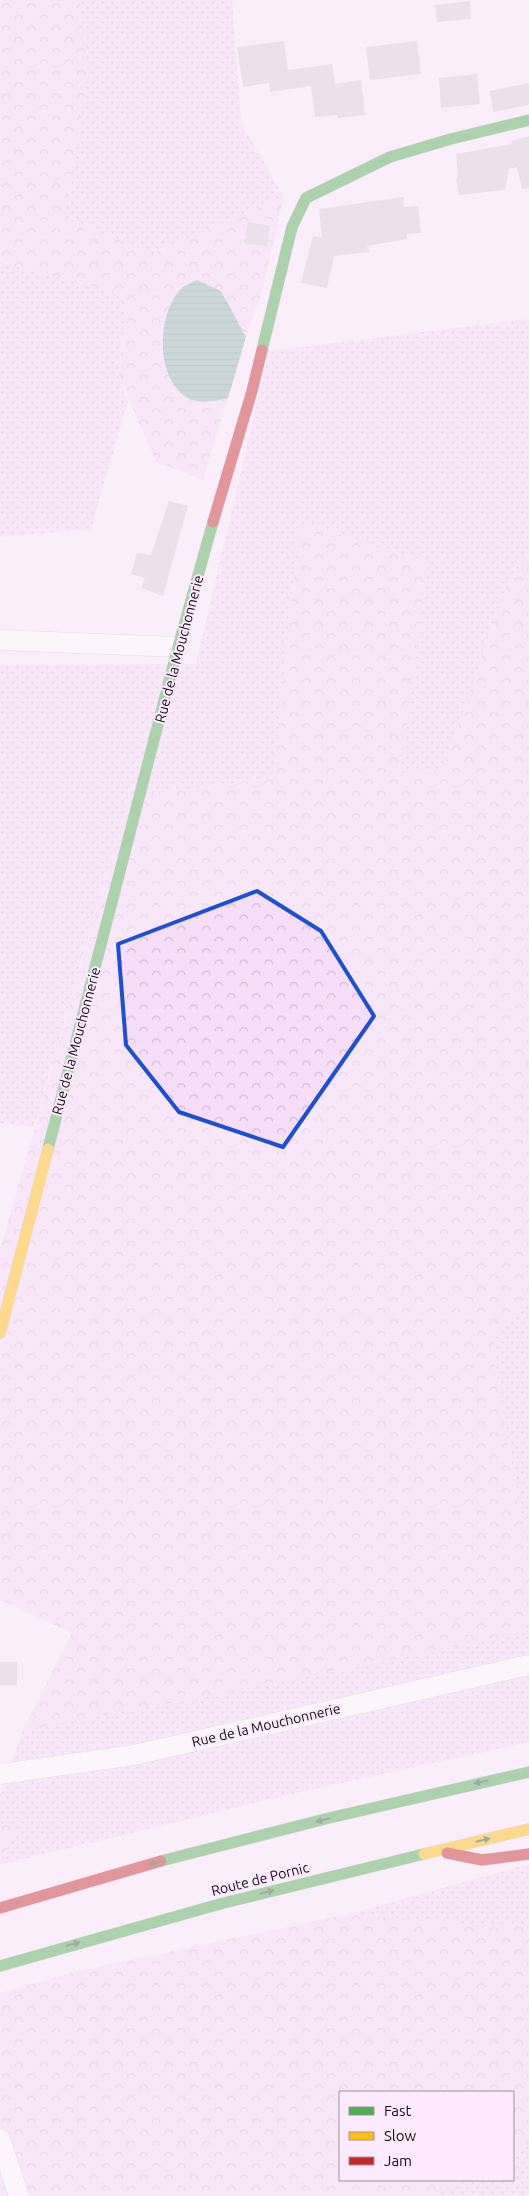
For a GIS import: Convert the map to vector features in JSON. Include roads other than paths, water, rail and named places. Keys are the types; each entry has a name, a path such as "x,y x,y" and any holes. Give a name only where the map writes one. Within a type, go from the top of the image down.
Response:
{"main road":[{"name":"Rue de la Mouchonnerie","path":"0,1333 178,647 230,459 252,391 292,227 306,198 390,157 451,139 529,120"},
{"path":"0,1908 260,1836 371,1808 529,1772"},
{"name":"Route de Pornic","path":"0,1966 213,1906 529,1829"},
{"path":"436,1851 482,1860 529,1854"}],"street":[{"path":"0,640 178,647"},
{"name":"Rue de la Mouchonnerie","path":"0,1774 134,1755 529,1665"},
{"path":"0,2139 19,2196"}]}
